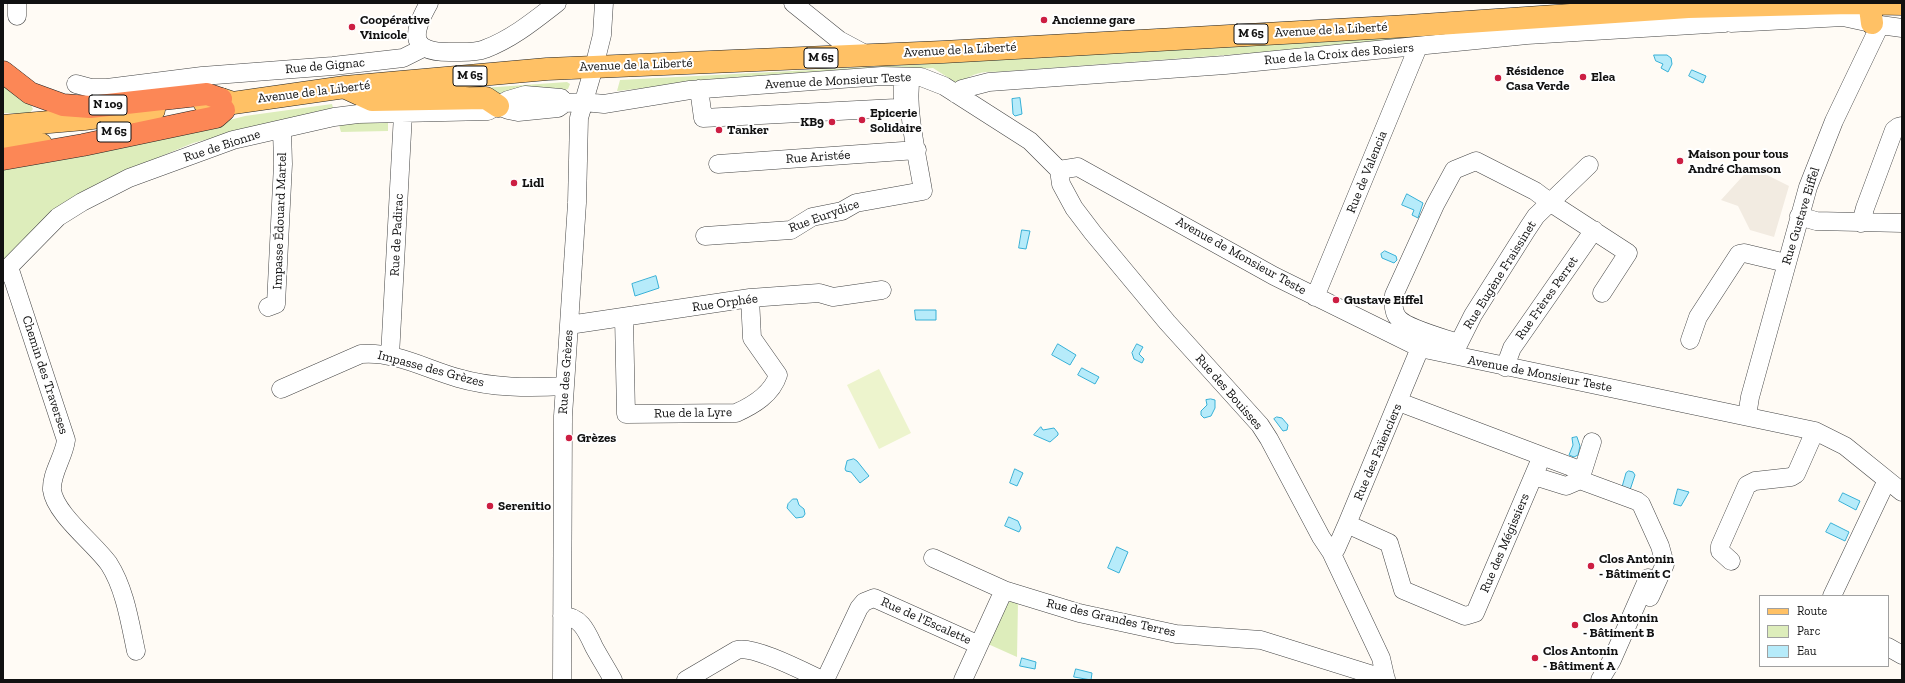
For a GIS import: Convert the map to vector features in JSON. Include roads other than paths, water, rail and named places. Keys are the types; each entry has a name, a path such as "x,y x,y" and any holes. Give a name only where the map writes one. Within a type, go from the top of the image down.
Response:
{"highway":[{"name":"N 109","path":"3,72 30,93 63,106 96,106 207,94 226,104"},
{"path":"3,158 83,145 216,117 226,104"}],"main road":[{"name":"Avenue de la Liberté","path":"3,126 226,104 345,87 547,69 867,55 1400,26 1688,7 1712,3"},
{"name":"Avenue de la Liberté","path":"1868,15 1902,4"},
{"name":"Avenue de la Liberté","path":"1688,7 1868,15 1902,14"},
{"name":"M 65","path":"345,87 372,100 486,98 498,106"},
{"name":"Avenue de la Liberté","path":"3,147 78,139 226,104"}],"street":[{"path":"429,3 420,19 416,34 418,41 423,48 435,52 466,52 484,49 504,40 558,3"},
{"name":"Rue des Grèzes","path":"562,680 565,386 577,203 579,118 602,35 604,3"},
{"path":"793,3 839,40 867,55"},
{"name":"Rue de la Croix des Rosiers","path":"956,94 962,89 989,82 1225,65 1528,35 1868,15 1902,28"},
{"name":"Rue Gustave Eiffel","path":"1748,416 1750,397 1808,188 1825,143 1868,15"},
{"name":"Rue de Valencia","path":"1315,297 1418,47"},
{"name":"Rue de Gignac","path":"76,84 91,88 107,88 202,76 341,65 403,58 423,48"},
{"name":"Avenue de Monsieur Teste","path":"584,102 604,104 699,89 882,76 921,77 944,86 1030,141 1059,170 1078,167 1315,297 1420,348 1456,349 1505,367 1815,431 1845,446 1902,492"},
{"path":"699,89 703,118 896,108 903,105 907,77"},
{"name":"Rue Eurydice","path":"705,236 791,230 812,217 842,210 856,203 923,191 907,77"},
{"path":"498,106 518,112 558,108 566,103 584,102"},
{"name":"Rue de Bionne","path":"6,270 58,217 82,202 129,178 233,140 334,117 358,114 488,111 498,106"},
{"name":"Rue de Padirac","path":"390,356 403,114"},
{"path":"1861,223 1865,208 1894,130 1902,126"},
{"name":"Impasse Édouard Martel","path":"268,307 276,304 283,164 282,129"},
{"name":"Rue Aristée","path":"718,164 917,150"},
{"path":"1456,349 1400,320 1395,313 1393,301 1394,295 1429,219 1454,170 1476,161 1535,191 1628,253 1602,293"},
{"name":"Rue Eugène Fraissinet","path":"1456,349 1536,216 1589,166"},
{"name":"Rue des Bouisses","path":"1059,170 1061,184 1074,208 1093,233 1163,316 1260,425 1269,439 1320,538 1331,552 1381,658 1386,679"},
{"path":"1800,216 1816,221 1902,223"},
{"name":"Rue Frères Perret","path":"1505,367 1512,348 1594,230"},
{"path":"1690,340 1698,317 1739,254 1744,253 1786,263"},
{"name":"Chemin des Traverses","path":"6,270 66,440 64,452 54,476 52,490 58,504 69,519 109,564 123,600 136,651"},
{"name":"Rue Orphée","path":"569,325 750,298 819,292 833,297 882,290"},
{"name":"Rue de la Lyre","path":"624,318 626,414 736,413 752,406 775,385 778,375 752,338 750,298"},
{"name":"Rue des Faïenciers","path":"1331,552 1336,548 1347,524 1399,402 1420,348"},
{"name":"Impasse des Grèzes","path":"281,389 360,354 371,353 390,356 475,382 524,387 565,386"},
{"path":"1399,402 1577,469 1580,480"},
{"path":"1730,561 1720,551 1720,546 1747,485 1755,481 1791,477 1796,474 1815,431"},
{"path":"1580,480 1592,442"},
{"name":"Rue des Mégissiers","path":"1347,524 1388,542 1403,590 1465,616 1475,613 1542,456"},
{"path":"1534,476 1566,486 1580,480 1637,501 1645,510 1660,546 1664,564 1650,597"},
{"path":"1832,595 1888,480"},
{"name":"Rue des Grandes Terres","path":"934,558 1004,590 1079,613 1147,629 1176,634 1260,640 1386,679"},
{"path":"1600,680 1612,660 1656,559"},
{"path":"963,680 1004,590"},
{"name":"Rue de l'Escalette","path":"823,680 859,608 868,599 874,598 979,645"},
{"path":"562,616 571,616 589,632 594,646 613,680"},
{"path":"562,639 576,637 594,646"},
{"path":"686,680 738,650 745,648 758,652 823,680"},
{"path":"1889,648 1902,655"}],"water":[{"path":"1654,55 1667,55 1671,58 1672,64 1668,72 1661,68 1663,64 1656,61"},
{"path":"1692,70 1706,76 1703,83 1689,76"},
{"path":"1020,98 1022,114 1015,116 1013,114 1012,99"},
{"path":"1407,194 1423,203 1418,218 1412,215 1414,210 1402,205"},
{"path":"1022,230 1030,231 1026,249 1019,248"},
{"path":"1385,251 1396,256 1397,260 1394,263 1382,258 1381,254"},
{"path":"656,276 659,288 635,296 632,284"},
{"path":"915,310 936,310 936,320 916,320"},
{"path":"1058,344 1076,355 1070,365 1052,355"},
{"path":"1137,344 1143,347 1139,354 1144,359 1142,363 1134,359 1132,353"},
{"path":"1082,368 1099,377 1095,384 1078,375"},
{"path":"1206,400 1215,400 1215,408 1211,416 1204,418 1201,415 1201,411 1207,405"},
{"path":"1277,417 1282,418 1288,425 1287,430 1283,431 1274,419"},
{"path":"1041,427 1043,430 1054,428 1058,435 1050,442 1034,435"},
{"path":"1577,437 1580,446 1578,455 1574,457 1569,455 1573,445 1572,438"},
{"path":"854,459 869,476 860,483 851,472 846,471 845,469 847,461"},
{"path":"1015,469 1023,473 1017,486 1010,483"},
{"path":"1629,471 1633,472 1635,475 1630,490 1622,487 1626,473"},
{"path":"1678,489 1689,492 1681,506 1674,504"},
{"path":"1843,493 1860,501 1856,510 1839,501"},
{"path":"793,499 797,499 799,505 804,509 805,514 803,517 796,518 787,508 788,504"},
{"path":"1009,517 1018,521 1021,528 1019,532 1005,526"},
{"path":"1831,523 1849,532 1845,541 1826,532"},
{"path":"1117,547 1128,552 1119,573 1108,568"},
{"path":"1022,658 1036,662 1035,669 1020,666"},
{"path":"1076,669 1092,673 1091,680 1074,677"}],"place":[{"name":"Ancienne gare","path":"1044,20"},
{"name":"Coopérative Vinicole","path":"352,27"},
{"name":"Elea","path":"1583,77"},
{"name":"Résidence Casa Verde","path":"1498,78"},
{"name":"Epicerie Solidaire","path":"862,120"},
{"name":"KB9","path":"832,122"},
{"name":"Tanker","path":"719,130"},
{"name":"Maison pour tous André Chamson","path":"1680,161"},
{"name":"Lidl","path":"514,183"},
{"name":"Gustave Eiffel","path":"1336,300"},
{"name":"Grèzes","path":"569,438"},
{"name":"Serenitio","path":"490,506"},
{"name":"Clos Antonin - Bâtiment C","path":"1591,566"},
{"name":"Clos Antonin - Bâtiment B","path":"1575,625"},
{"name":"Clos Antonin - Bâtiment A","path":"1535,658"}]}
